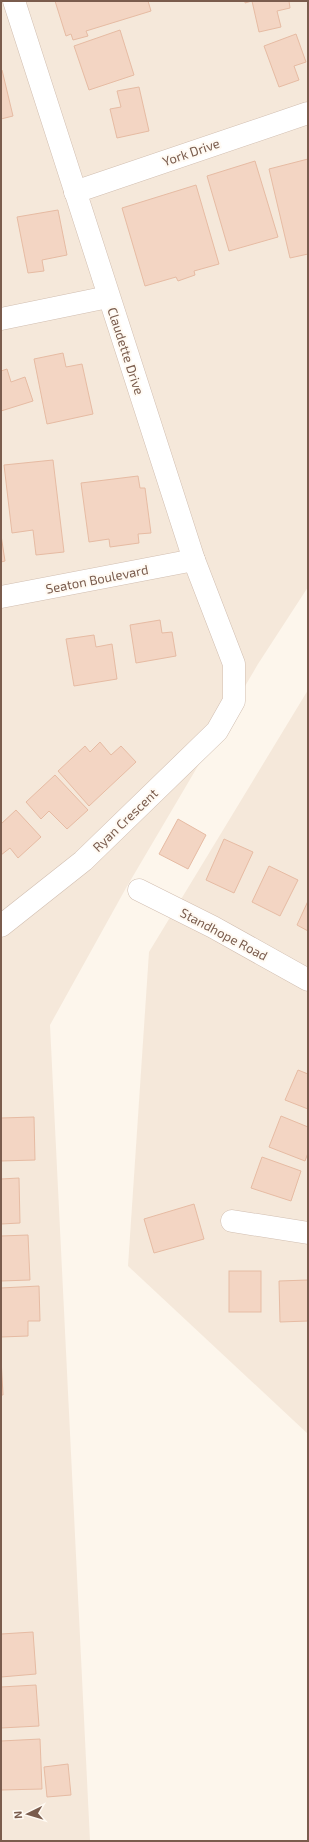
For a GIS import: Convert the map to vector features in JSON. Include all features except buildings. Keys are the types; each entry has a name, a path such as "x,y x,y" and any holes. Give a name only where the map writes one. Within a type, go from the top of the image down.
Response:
{"street":[{"name":"Claudette Drive","path":"14,1 108,297 194,560 234,664 234,700"},
{"name":"York Drive","path":"75,192 308,113"},
{"path":"1,319 108,297"},
{"name":"Seaton Boulevard","path":"1,597 194,560"},
{"name":"Ryan Crescent","path":"1,926 83,861 217,731 234,700"},
{"name":"Standhope Road","path":"139,890 213,927 308,980"},
{"path":"232,1222 308,1233"}],"shaded area":[{"path":"1,1 308,1 308,587 258,664 126,888 50,1025 90,1841 1,1841"},
{"path":"308,690 308,1434 128,1266 149,952"}]}
